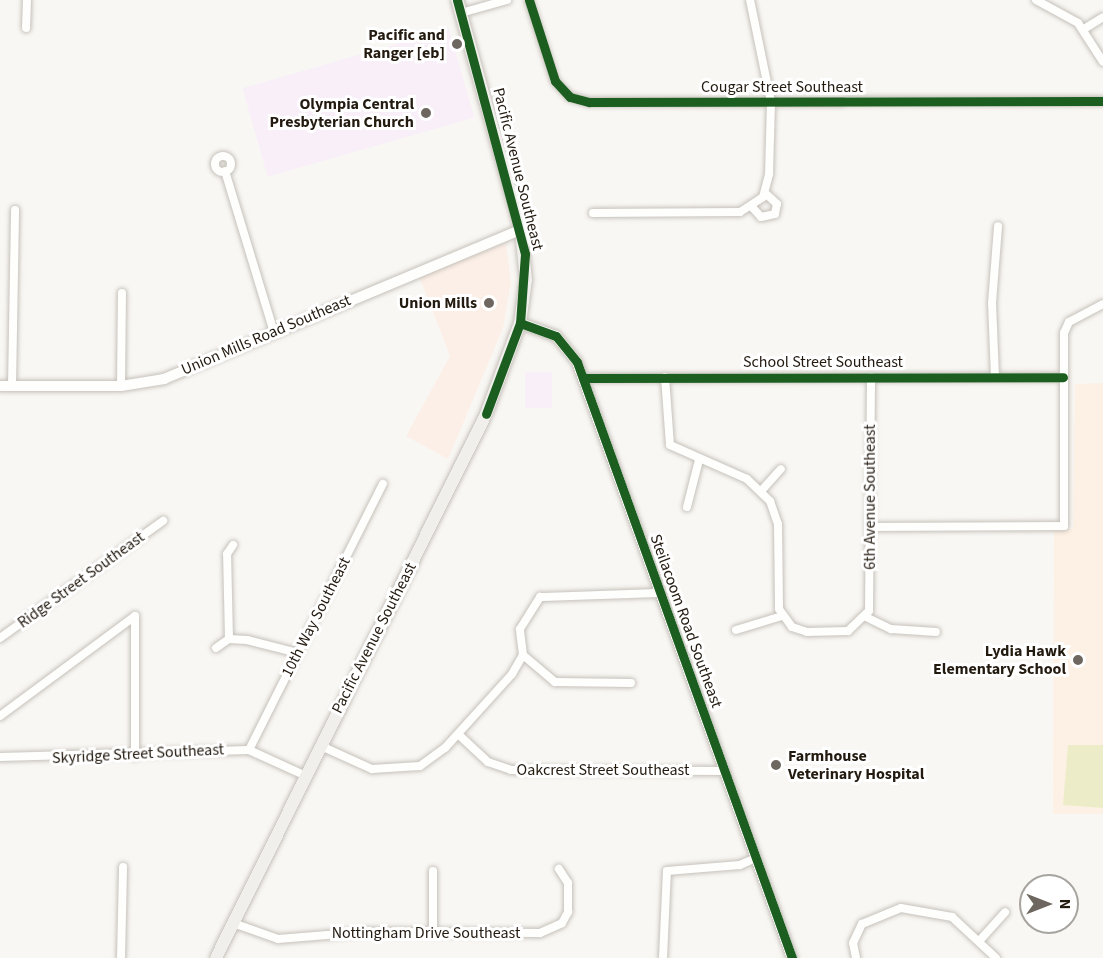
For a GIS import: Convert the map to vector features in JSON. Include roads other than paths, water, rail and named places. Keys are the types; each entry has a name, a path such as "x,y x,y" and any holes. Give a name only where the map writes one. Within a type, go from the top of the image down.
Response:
{"main road":[{"name":"Pacific Avenue Southeast","path":"216,958 501,383 520,323 526,279 521,230 457,0"}],"street":[{"path":"26,28 27,0"},
{"path":"461,13 507,0"},
{"name":"Cougar Street Southeast","path":"528,0 551,75 570,97 589,102 1103,101"},
{"path":"594,213 721,213 755,205 765,193 771,102 750,0"},
{"path":"1036,0 1065,12 1084,29 1103,62"},
{"path":"1084,29 1103,16"},
{"path":"225,171 274,332"},
{"path":"755,205 761,217 775,214 777,204 765,193"},
{"path":"6,386 15,210"},
{"path":"995,377 992,303 998,226"},
{"name":"Union Mills Road Southeast","path":"6,386 121,386 164,379 521,230"},
{"path":"121,386 122,293"},
{"path":"870,527 1064,526 1063,377 1066,326 1103,304"},
{"name":"Steilacoom Road Southeast","path":"520,323 563,341 583,378 792,958"},
{"path":"665,377 667,439 675,450 762,490 778,524 782,616"},
{"name":"6th Avenue Southeast","path":"866,617 870,527 871,377"},
{"name":"School Street Southeast","path":"583,378 1063,377"},
{"path":"687,507 699,460"},
{"path":"762,490 781,469"},
{"name":"10th Way Southeast","path":"249,750 382,484"},
{"name":"Ridge Street Southeast","path":"0,638 163,521"},
{"path":"229,639 227,554 232,545"},
{"path":"631,683 555,682 523,655 520,628 540,597 661,594"},
{"path":"0,716 135,616 135,756"},
{"path":"736,630 782,616 807,632 848,631 866,617 891,629 936,632"},
{"path":"216,648 229,639 273,643 298,652"},
{"path":"321,746 365,768 404,770 428,762 458,734 523,655"},
{"name":"Oakcrest Street Southeast","path":"458,734 488,762 511,770 725,771"},
{"name":"Skyridge Street Southeast","path":"0,757 135,756 249,750 306,776"},
{"path":"663,958 667,871 740,865 756,858"},
{"path":"121,958 123,867"},
{"name":"Nottingham Drive Southeast","path":"233,923 278,939 552,930 562,924 569,904 568,883 559,869"},
{"path":"433,870 433,933"},
{"path":"856,957 856,932 886,910 938,912 981,939 996,958"},
{"path":"981,939 1005,912"}],"place":[{"name":"Pacific and Ranger [eb]","path":"457,44"},
{"name":"Olympia Central Presbyterian Church","path":"426,113"},
{"name":"Union Mills","path":"489,303"},
{"name":"Lydia Hawk Elementary School","path":"1078,660"},
{"name":"Farmhouse Veterinary Hospital","path":"776,765"}]}
